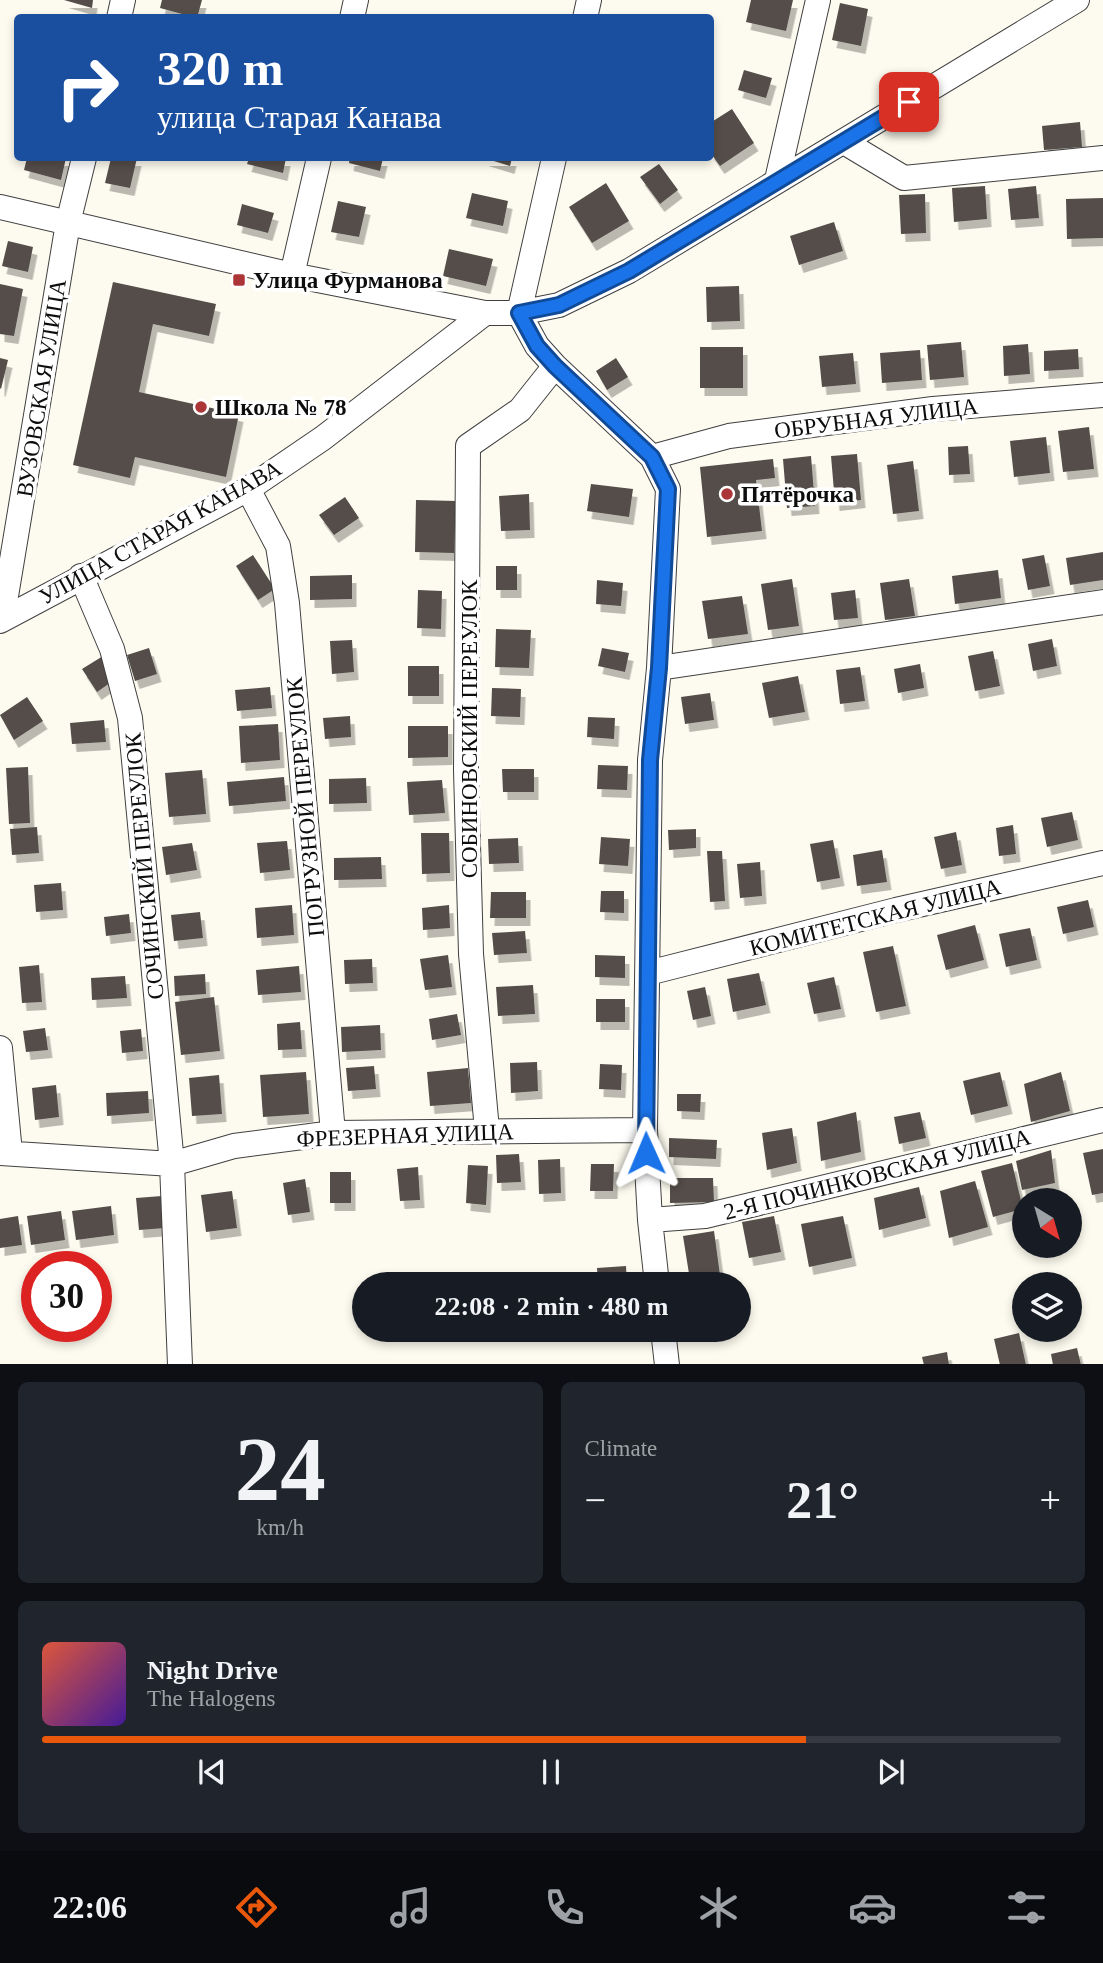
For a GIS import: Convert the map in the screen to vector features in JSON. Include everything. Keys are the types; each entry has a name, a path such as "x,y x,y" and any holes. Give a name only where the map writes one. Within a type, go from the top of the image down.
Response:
{"street":[{"path":"777,180 818,0"},
{"path":"0,207 292,275 485,313 519,313 559,305 629,271 844,142 1043,11 1077,0"},
{"path":"844,142 904,178 1103,158"},
{"name":"ВУЗОВСКАЯ УЛИЦА","path":"1,620 68,223 83,161"},
{"path":"292,275 318,161"},
{"path":"553,161 519,313 537,346 555,366 652,457 668,489 659,668 650,760 645,1130 656,1272"},
{"name":"УЛИЦА СТАРАЯ КАНАВА","path":"1,620 248,489 323,438 485,313"},
{"name":"СОБИНОВСКИЙ ПЕРЕУЛОК","path":"487,1130 471,954 467,822 468,446 520,410 555,366"},
{"name":"ОБРУБНАЯ УЛИЦА","path":"652,457 743,434 933,409 1103,395"},
{"name":"ПОГРУЗНОЙ ПЕРЕУЛОК","path":"248,489 278,546 287,603 333,1133"},
{"name":"СОЧИНСКИЙ ПЕРЕУЛОК","path":"81,576 112,649 130,718 172,1164 180,1364"},
{"path":"659,668 1103,602"},
{"name":"КОМИТЕТСКАЯ УЛИЦА","path":"648,973 896,910 1103,863"},
{"path":"0,1048 5,1153"},
{"name":"2-Я ПОЧИНКОВСКАЯ УЛИЦА","path":"650,1220 705,1216 1103,1120"},
{"name":"ФРЕЗЕРНАЯ УЛИЦА","path":"5,1153 172,1164 234,1146 333,1133 645,1130"},
{"path":"664,1342 667,1364"}],"building":[{"path":"64,0 93,0 92,8"},
{"path":"162,0 202,0 198,14 182,14 160,8"},
{"path":"751,0 793,0 786,31 746,22"},
{"path":"840,3 868,9 861,46 832,40"},
{"path":"744,70 772,78 766,98 738,90"},
{"path":"732,109 754,143 720,166 714,158 714,120"},
{"path":"1080,122 1082,147 1044,150 1042,126"},
{"path":"26,161 65,161 61,180 24,170"},
{"path":"110,161 136,161 130,188 105,183"},
{"path":"248,161 285,161 283,173 247,164"},
{"path":"349,161 382,161 380,171"},
{"path":"494,161 511,161 510,166"},
{"path":"659,164 678,190 660,204 640,177"},
{"path":"606,183 629,221 592,243 569,207"},
{"path":"985,186 987,219 954,222 952,188"},
{"path":"1036,186 1039,218 1011,220 1008,189"},
{"path":"472,193 508,201 503,226 466,218"},
{"path":"925,194 926,233 901,234 899,195"},
{"path":"1103,198 1103,238 1067,239 1066,199"},
{"path":"338,201 366,207 359,237 331,232"},
{"path":"242,204 274,213 268,233 237,225"},
{"path":"834,222 843,251 799,265 790,236"},
{"path":"8,241 33,247 28,272 2,266"},
{"path":"449,249 493,259 486,286 443,276"},
{"path":"113,282 216,304 209,336 153,324 139,392 239,414 226,477 135,457 130,478 73,465"},
{"path":"0,284 23,289 14,336 0,334"},
{"path":"739,286 740,321 707,322 706,287"},
{"path":"961,342 964,377 930,380 927,345"},
{"path":"1028,344 1030,374 1004,376 1003,346"},
{"path":"700,347 743,347 743,388 700,388"},
{"path":"1078,349 1079,369 1044,371 1044,351"},
{"path":"920,350 922,380 882,383 880,353"},
{"path":"853,353 856,384 822,387 819,356"},
{"path":"0,358 8,360 1,389 0,388"},
{"path":"616,358 628,377 607,390 596,371"},
{"path":"1089,427 1094,469 1063,472 1058,431"},
{"path":"1046,437 1050,473 1014,477 1010,441"},
{"path":"968,446 970,474 949,475 948,447"},
{"path":"857,454 861,500 835,503 831,456"},
{"path":"811,456 815,506 787,508 783,459"},
{"path":"773,459 775,478 756,480 762,531 707,537 700,467"},
{"path":"913,461 919,511 893,514 887,465"},
{"path":"591,484 633,489 629,517 587,511"},
{"path":"529,494 530,530 501,531 499,496"},
{"path":"345,497 359,518 334,535 319,515"},
{"path":"416,500 456,501 454,553 415,552"},
{"path":"1103,552 1103,580 1070,585 1066,558"},
{"path":"253,555 275,589 258,600 236,566"},
{"path":"1044,555 1050,586 1028,590 1022,559"},
{"path":"496,566 517,566 517,590 496,590"},
{"path":"998,570 1001,598 955,604 952,576"},
{"path":"352,575 352,599 310,600 310,576"},
{"path":"792,579 799,626 768,630 761,584"},
{"path":"909,579 915,616 885,620 880,583"},
{"path":"597,580 623,583 621,606 596,604"},
{"path":"418,590 442,591 441,629 417,628"},
{"path":"855,590 858,618 834,620 831,593"},
{"path":"742,596 748,634 708,639 702,601"},
{"path":"496,629 531,630 529,668 495,667"},
{"path":"1052,639 1057,666 1033,671 1028,644"},
{"path":"352,640 354,672 332,674 330,641"},
{"path":"149,648 157,674 135,681 127,655"},
{"path":"602,648 629,653 625,672 598,666"},
{"path":"993,651 1000,686 975,691 968,656"},
{"path":"103,656 117,678 97,692 82,669"},
{"path":"920,664 924,688 898,693 894,669"},
{"path":"408,666 439,666 439,696 408,696"},
{"path":"860,667 865,701 840,704 836,670"},
{"path":"798,676 805,712 769,718 762,683"},
{"path":"270,687 272,708 237,711 235,690"},
{"path":"492,688 521,689 520,717 491,716"},
{"path":"710,693 714,720 685,724 681,697"},
{"path":"27,697 43,721 14,740 0,715"},
{"path":"350,716 351,737 325,739 323,718"},
{"path":"588,717 615,718 614,739 587,737"},
{"path":"104,720 106,742 72,744 70,723"},
{"path":"278,724 280,760 241,763 239,726"},
{"path":"408,726 448,726 448,757 408,758"},
{"path":"598,765 628,766 627,790 597,789"},
{"path":"28,767 30,823 9,824 6,768"},
{"path":"502,769 534,769 534,792 503,792"},
{"path":"202,770 206,814 169,817 165,773"},
{"path":"284,777 286,801 229,806 227,782"},
{"path":"366,778 367,803 329,804 329,779"},
{"path":"442,780 445,813 409,815 407,782"},
{"path":"1072,812 1078,840 1047,847 1041,818"},
{"path":"1013,825 1016,854 999,856 996,828"},
{"path":"37,827 39,853 12,855 10,829"},
{"path":"696,829 696,848 669,850 668,830"},
{"path":"956,832 962,865 941,869 934,837"},
{"path":"421,833 449,833 450,873 422,874"},
{"path":"601,837 630,839 628,866 599,864"},
{"path":"518,838 519,863 489,864 488,839"},
{"path":"833,840 840,878 817,882 810,844"},
{"path":"287,841 290,870 260,873 257,843"},
{"path":"192,843 197,870 166,875 162,847"},
{"path":"882,850 887,882 857,886 853,855"},
{"path":"707,851 722,851 725,901 710,902"},
{"path":"381,857 382,879 334,880 334,858"},
{"path":"760,862 762,896 740,898 737,864"},
{"path":"61,883 63,910 36,912 34,885"},
{"path":"601,891 624,891 624,913 600,912"},
{"path":"491,892 526,892 526,918 490,918"},
{"path":"1088,900 1094,927 1063,934 1057,907"},
{"path":"292,905 294,935 257,938 255,908"},
{"path":"449,905 450,928 423,930 422,908"},
{"path":"200,912 203,938 174,941 171,915"},
{"path":"129,914 131,933 106,936 104,917"},
{"path":"975,925 984,960 946,970 937,935"},
{"path":"1030,928 1037,960 1006,967 999,934"},
{"path":"525,931 527,953 494,955 492,933"},
{"path":"893,946 906,1006 876,1012 863,952"},
{"path":"448,955 452,987 425,990 420,959"},
{"path":"595,955 625,956 625,978 595,977"},
{"path":"372,959 373,983 345,984 344,960"},
{"path":"39,965 42,1002 22,1003 19,967"},
{"path":"299,966 301,992 258,995 256,970"},
{"path":"759,973 766,1005 733,1012 727,979"},
{"path":"205,974 206,994 175,996 174,976"},
{"path":"125,976 127,998 92,1000 91,978"},
{"path":"834,977 841,1009 814,1014 807,983"},
{"path":"533,985 535,1014 498,1016 496,987"},
{"path":"705,987 711,1016 693,1020 687,991"},
{"path":"214,997 220,1051 181,1055 175,1002"},
{"path":"596,999 625,999 625,1022 596,1022"},
{"path":"457,1014 461,1035 432,1040 429,1019"},
{"path":"300,1022 302,1049 278,1050 277,1024"},
{"path":"380,1025 381,1050 342,1052 341,1027"},
{"path":"45,1028 48,1050 26,1052 23,1031"},
{"path":"141,1029 143,1051 122,1053 120,1031"},
{"path":"537,1062 538,1091 511,1093 510,1063"},
{"path":"600,1064 622,1065 621,1090 599,1089"},
{"path":"374,1066 376,1089 348,1091 346,1068"},
{"path":"468,1068 471,1103 430,1106 427,1072"},
{"path":"306,1072 309,1114 263,1117 260,1075"},
{"path":"1000,1072 1008,1106 971,1115 963,1081"},
{"path":"1061,1072 1070,1111 1031,1122 1024,1084"},
{"path":"219,1075 222,1114 192,1116 189,1078"},
{"path":"56,1085 59,1117 35,1120 32,1088"},
{"path":"148,1091 149,1113 107,1116 106,1093"},
{"path":"677,1094 701,1094 700,1112 677,1111"},
{"path":"856,1112 861,1152 821,1161 817,1122"},
{"path":"920,1112 926,1138 899,1144 894,1117"},
{"path":"792,1128 797,1163 767,1170 762,1133"},
{"path":"669,1138 717,1140 716,1159 669,1157"},
{"path":"1103,1149 1103,1193 1092,1195 1083,1153"},
{"path":"1051,1150 1055,1183 1022,1188 1016,1161"},
{"path":"519,1154 521,1182 497,1183 496,1155"},
{"path":"560,1159 561,1193 539,1194 538,1160"},
{"path":"1012,1163 1018,1188 1012,1188 1012,1212 993,1217 981,1171"},
{"path":"591,1164 614,1164 613,1191 590,1191"},
{"path":"468,1165 488,1166 486,1205 466,1203"},
{"path":"418,1167 420,1200 400,1201 397,1169"},
{"path":"330,1172 351,1172 351,1203 330,1203"},
{"path":"670,1178 713,1178 714,1202 670,1203"},
{"path":"305,1179 310,1212 288,1215 283,1183"},
{"path":"975,1181 988,1227 949,1238 940,1191"},
{"path":"919,1187 926,1218 879,1230 874,1198"},
{"path":"232,1191 237,1228 206,1232 201,1195"},
{"path":"162,1196 165,1228 139,1230 136,1198"},
{"path":"111,1206 114,1235 76,1240 72,1211"},
{"path":"61,1211 65,1240 31,1245 27,1216"},
{"path":"18,1216 22,1245 0,1248 0,1219"},
{"path":"774,1216 781,1252 749,1258 742,1222"},
{"path":"843,1216 852,1258 809,1267 801,1224"},
{"path":"714,1231 720,1272 689,1272 683,1236"},
{"path":"626,1266 626,1272 597,1272 597,1268"},
{"path":"1012,1335 1012,1342 1021,1342 1026,1364 1000,1364 994,1339"},
{"path":"1077,1348 1081,1364 1053,1364 1051,1354"},
{"path":"947,1352 949,1364 924,1364 922,1357"}],"place":[{"name":"Улица Фурманова","path":"239,280"},
{"name":"Школа № 78","path":"201,407"},
{"name":"Пятёрочка","path":"727,494"}],"route":[{"path":"646,1153 650,760 659,668 668,489 652,457 555,366 537,346 519,313 559,305 629,271 909,102"}]}
